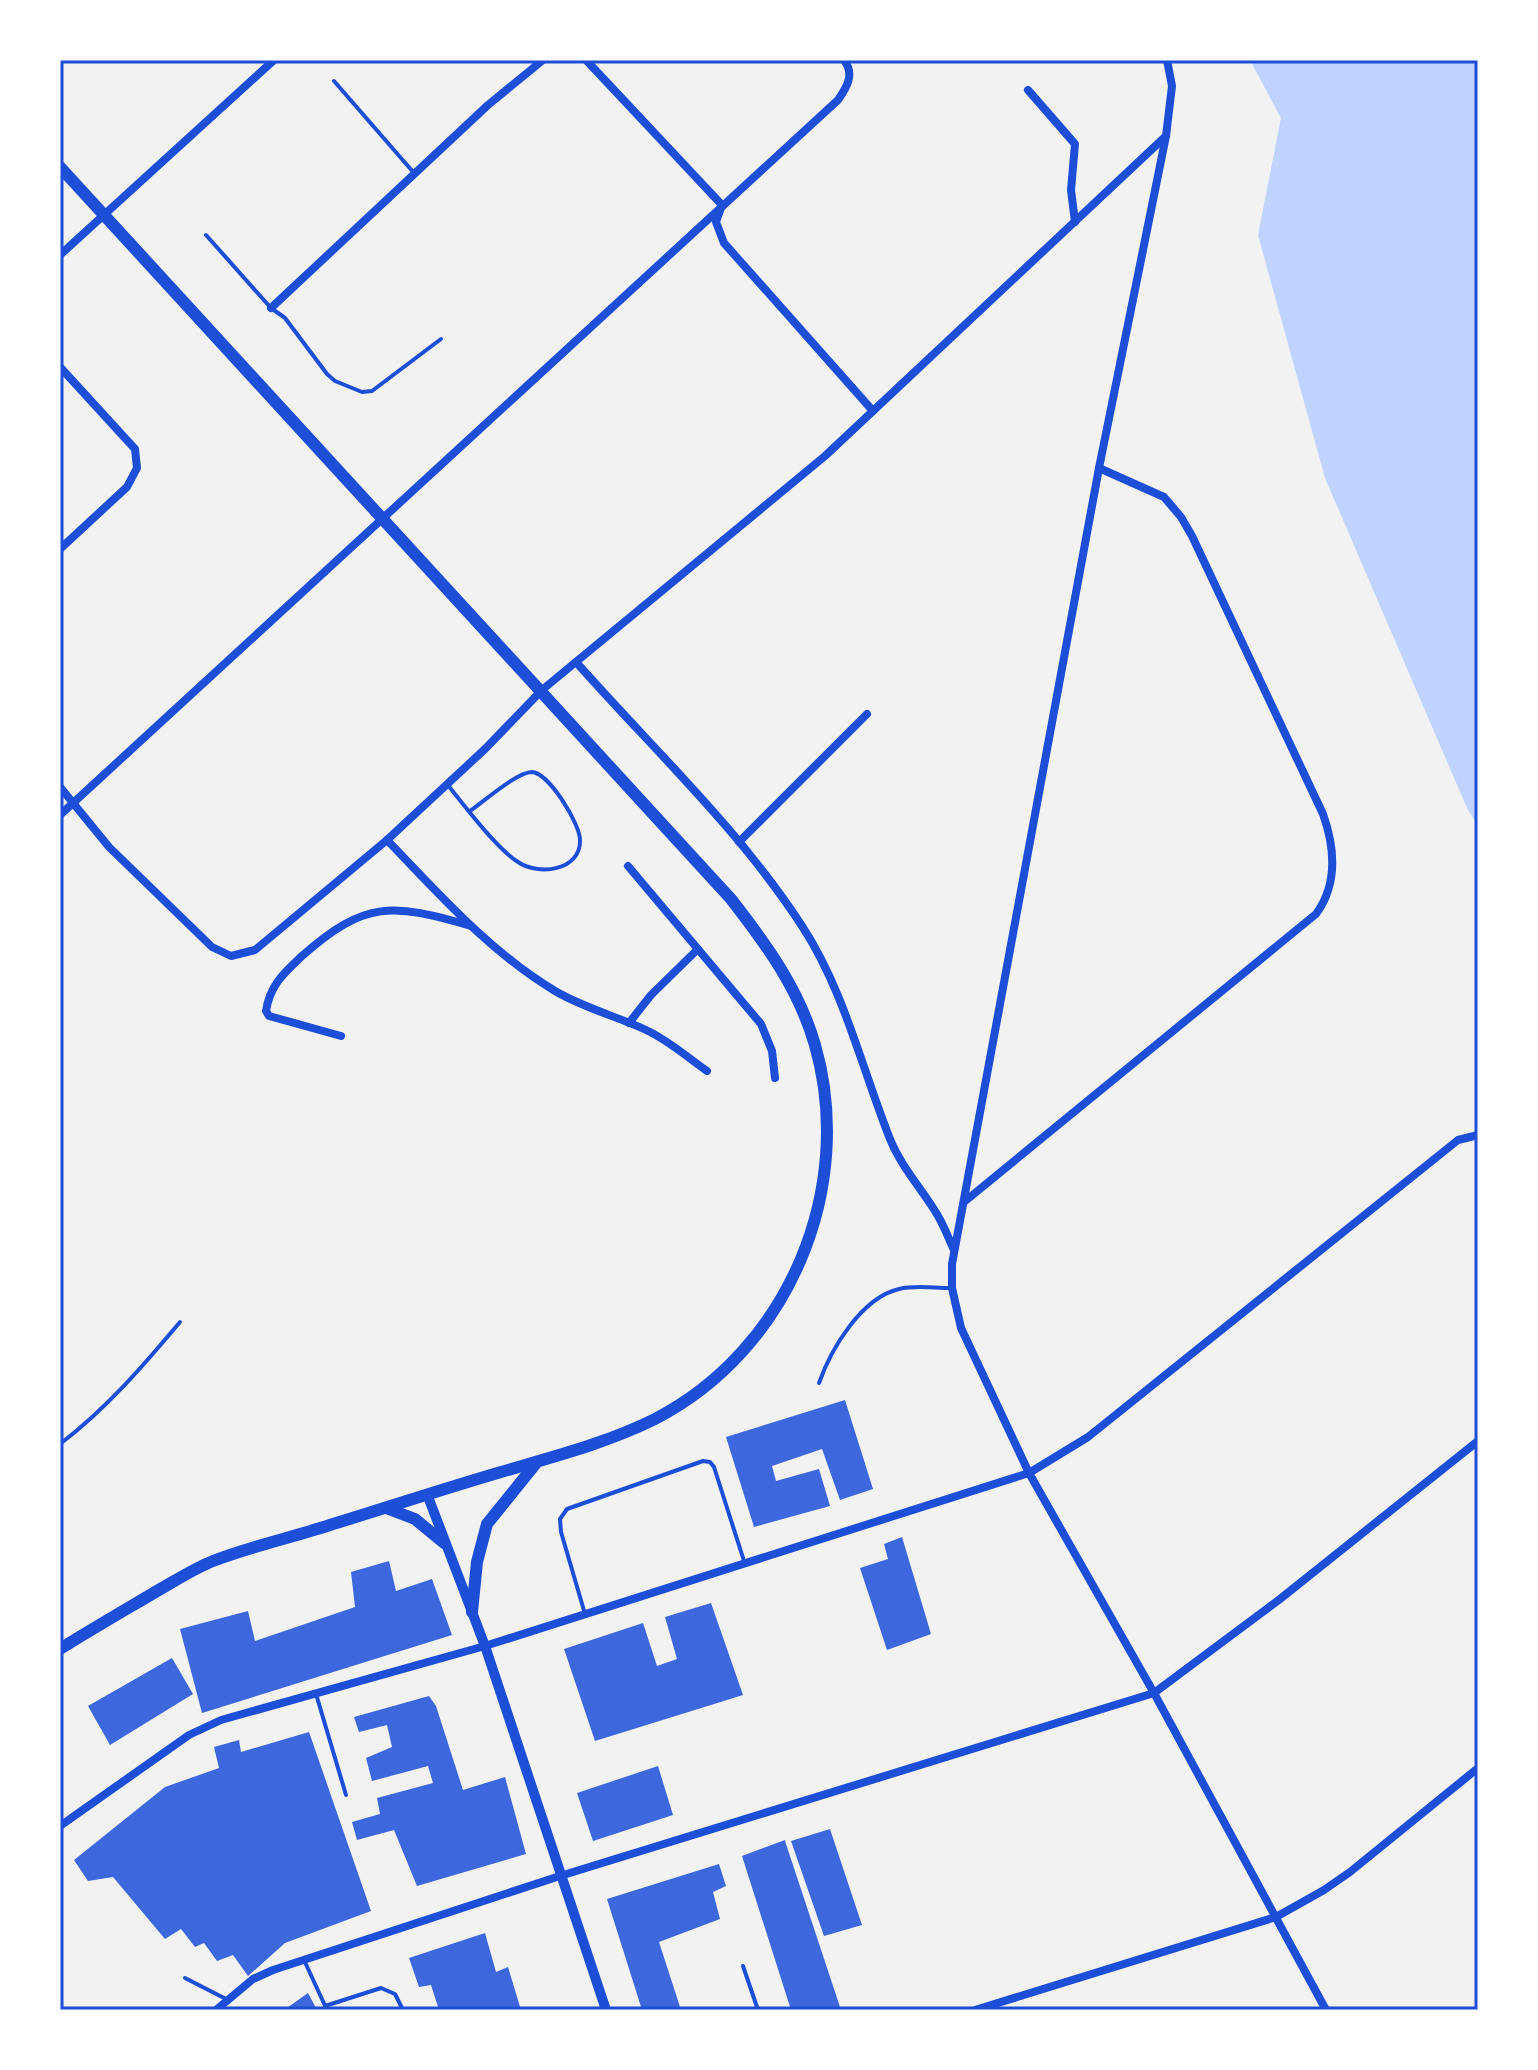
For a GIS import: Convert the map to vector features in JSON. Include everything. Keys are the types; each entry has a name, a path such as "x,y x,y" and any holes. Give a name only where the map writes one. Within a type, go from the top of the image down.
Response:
{"main road":[{"path":"60,167 731,899 788,978 815,1043 827,1099 828,1123 825,1181 806,1246 783,1297 746,1348 705,1386 657,1418 633,1429 537,1462 211,1562 60,1649"},
{"path":"472,1612 479,1550 487,1524 537,1462"},
{"path":"385,1508 415,1519 444,1543"}],"street":[{"path":"271,308 488,105 543,60"},
{"path":"586,60 722,205"},
{"path":"60,815 838,100 846,89 850,74 844,60"},
{"path":"1167,60 1172,86 1166,136 1099,468 954,1250 952,1288 961,1328 1029,1473 1154,1693 1326,2010"},
{"path":"60,255 272,61"},
{"path":"1028,90 1075,144 1071,190 1075,222"},
{"path":"60,787 120,859 212,947 231,956 255,950 387,840 542,690 813,466 1166,136"},
{"path":"722,205 716,222 724,243 873,411"},
{"path":"60,367 135,449 137,457 137,468 127,487 60,549"},
{"path":"963,1203 1316,914 1329,889 1333,852 1323,814 1192,536 1164,497 1099,468"},
{"path":"576,662 739,842 804,929 827,974 890,1140 902,1164 937,1214 954,1250"},
{"path":"739,842 867,714"},
{"path":"387,840 471,927 555,991 585,1007 660,1037 707,1071"},
{"path":"628,866 761,1024 772,1051 775,1078"},
{"path":"341,1036 269,1016 266,1011 272,989 280,976 323,937 364,914 378,910 400,909 471,927"},
{"path":"629,1023 651,995 698,949"},
{"path":"60,1826 189,1735 221,1720 485,1646 1029,1473 1088,1437 1458,1140 1475,1134"},
{"path":"216,2010 253,1979 304,1960 560,1876 1154,1693 1280,1599 1478,1441"},
{"path":"427,1494 529,1772 560,1876 606,2010"},
{"path":"975,2010 1276,1917 1350,1872 1478,1768"}],"lane":[{"path":"334,81 415,175"},
{"path":"206,235 271,308 285,318 335,381 362,392 372,391 441,339"},
{"path":"447,784 470,811 514,860 528,868 556,869 566,864 578,851 580,836 571,813 543,776 536,772 522,775 470,811"},
{"path":"819,1383 838,1340 853,1322 886,1294 913,1287 952,1288"},
{"path":"60,1444 89,1422 180,1322"},
{"path":"585,1614 561,1532 560,1519 567,1509 703,1461 710,1462 714,1467 745,1563"},
{"path":"316,1694 346,1795"},
{"path":"304,1960 326,2008 381,1988 395,1994 403,2010"},
{"path":"743,1966 758,2010"},
{"path":"185,1978 226,1999"}],"water":[{"path":"1250,60 1478,60 1478,826 1467,808 1325,478 1258,235 1281,118"}],"building":[{"path":"845,1400 873,1489 840,1500 822,1449 772,1466 776,1481 819,1469 830,1506 754,1527 726,1437"},
{"path":"902,1537 931,1634 887,1650 860,1568 888,1559 884,1544"},
{"path":"389,1561 396,1591 432,1579 452,1635 202,1713 180,1629 248,1611 255,1641 355,1607 351,1572"},
{"path":"711,1603 743,1695 595,1741 564,1649 643,1623 657,1666 677,1659 665,1617"},
{"path":"172,1658 193,1694 110,1745 88,1706"},
{"path":"429,1696 436,1706 463,1790 505,1777 526,1854 417,1886 394,1830 357,1840 352,1822 380,1814 377,1798 433,1783 428,1766 372,1781 366,1758 392,1747 387,1725 359,1732 354,1717"},
{"path":"309,1732 371,1911 285,1943 248,1976 233,1955 217,1961 204,1943 195,1947 181,1929 165,1939 113,1877 88,1881 74,1860 165,1787 219,1768 214,1747 239,1740 241,1752"},
{"path":"658,1766 673,1815 593,1841 577,1793"},
{"path":"830,1829 862,1925 824,1936 791,1841"},
{"path":"785,1840 841,2010 791,2010 742,1856"},
{"path":"719,1864 726,1886 713,1892 720,1919 659,1942 681,2010 642,2010 607,1899"},
{"path":"485,1933 496,1972 508,1967 521,2010 439,2010 431,1985 419,1987 409,1958"},
{"path":"308,1993 317,2010 284,2010"}]}
